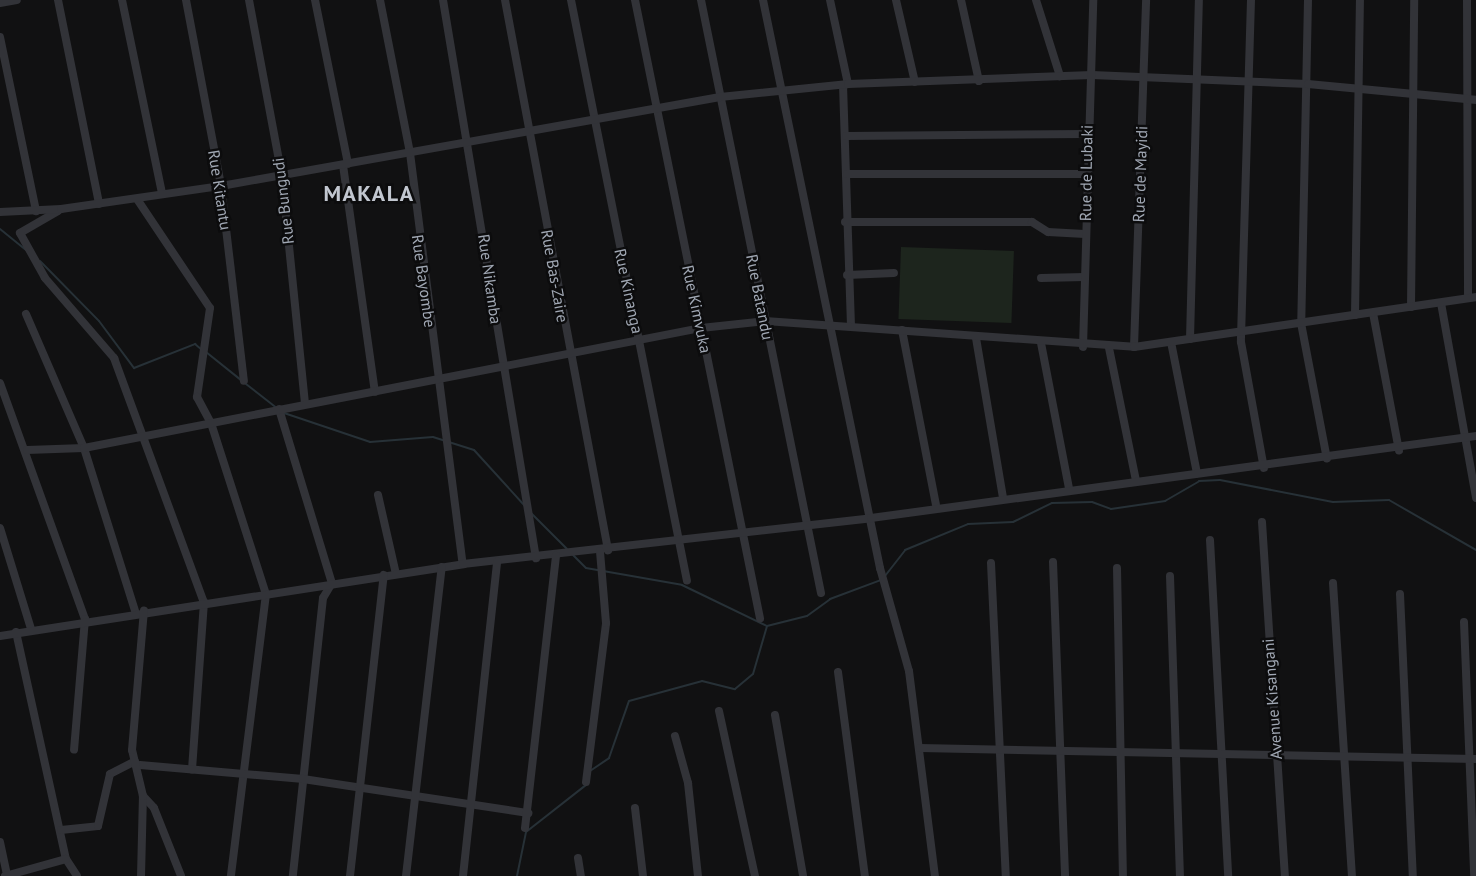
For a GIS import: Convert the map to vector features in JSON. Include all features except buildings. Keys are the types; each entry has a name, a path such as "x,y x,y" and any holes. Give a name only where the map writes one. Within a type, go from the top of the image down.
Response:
{"street":[{"path":"0,3 17,0"},
{"path":"58,0 99,204"},
{"path":"122,0 162,194"},
{"name":"Rue Kitantu","path":"186,0 221,186 244,381"},
{"name":"Rue Bungudi","path":"249,0 282,177 305,404"},
{"path":"315,0 345,164 375,392"},
{"name":"Rue Bayombe","path":"380,0 410,153 463,564"},
{"name":"Rue Nikamba","path":"443,0 471,142 503,366 536,558"},
{"name":"Rue Bas-Zaire","path":"505,0 604,551 606,623 586,782"},
{"name":"Rue Kinanga","path":"571,0 687,581"},
{"name":"Rue Kimvuka","path":"635,0 700,328 745,532 760,618"},
{"name":"Rue Batandu","path":"701,0 821,593"},
{"path":"762,0 871,518 895,615 920,748 935,876"},
{"path":"831,0 845,85 847,174 845,222 851,326"},
{"path":"896,0 915,82"},
{"path":"961,0 979,81"},
{"path":"1036,0 1060,76"},
{"name":"Rue de Lubaki","path":"1083,347 1086,134 1092,75 1093,0"},
{"name":"Rue de Mayidi","path":"1134,347 1146,0"},
{"path":"1190,339 1194,83 1199,0"},
{"path":"1251,0 1241,331 1264,468"},
{"path":"1308,0 1308,84 1301,323 1328,459"},
{"path":"1355,315 1360,0"},
{"path":"1411,307 1414,0"},
{"path":"27,450 84,448 143,438 438,378 640,342 700,328 765,321 1109,348 1134,347 1373,314 1472,297 1465,99 1467,0"},
{"path":"0,37 36,211"},
{"path":"0,212 61,210 137,199 282,177 720,97 845,85 1092,75 1194,83 1308,84 1413,96 1476,100"},
{"path":"846,136 1086,134"},
{"path":"847,174 1085,174"},
{"path":"137,199 141,211 210,308 197,397 211,423 266,594 231,876"},
{"path":"61,210 20,233 45,278 114,358 204,602 192,770"},
{"path":"845,222 1032,222 1048,232 1085,234"},
{"path":"847,275 894,273"},
{"path":"1041,278 1085,277"},
{"path":"1440,303 1463,438 1476,498"},
{"path":"26,314 84,448 140,611 137,763 143,796 141,876"},
{"path":"1373,314 1399,451"},
{"path":"902,330 936,505"},
{"path":"975,338 1003,497"},
{"path":"1171,342 1197,473"},
{"path":"1041,343 1069,489"},
{"path":"1109,348 1136,481"},
{"path":"0,382 27,450 85,619 74,750"},
{"path":"279,409 332,583 323,598 292,876"},
{"path":"0,636 85,619 463,564 604,551 807,524 871,518 936,505 1399,451 1476,436"},
{"path":"378,495 396,574"},
{"name":"Avenue Kisangani","path":"1262,522 1275,753 1285,876"},
{"path":"0,528 31,629"},
{"path":"1210,540 1218,753 1228,876"},
{"path":"525,828 556,556"},
{"path":"463,876 497,562"},
{"path":"1053,562 1065,876"},
{"path":"991,563 1003,746 1006,876"},
{"path":"406,876 442,567"},
{"path":"1117,568 1124,751 1123,876"},
{"path":"350,876 384,576"},
{"path":"1170,576 1180,876"},
{"path":"1333,583 1342,755 1352,876"},
{"path":"1400,594 1413,876"},
{"path":"1464,622 1467,759 1473,876"},
{"path":"16,632 66,859 77,876"},
{"path":"838,672 865,876"},
{"path":"718,711 755,876"},
{"path":"775,715 803,876"},
{"path":"675,736 688,783 698,876"},
{"path":"920,748 1003,746 1061,750 1476,759"},
{"path":"61,830 98,826 110,774 137,763 303,779 472,801 528,813"},
{"path":"143,796 154,808 180,876"},
{"path":"635,808 643,876"},
{"path":"0,842 6,876 66,859"},
{"path":"578,858 581,876"}],"shaded area":[{"path":"901,247 1014,251 1011,323 898,319"}],"waterway":[{"path":"0,229 26,250"},
{"path":"40,261 99,321 134,368 195,344 201,349"},
{"path":"206,352 241,380"},
{"path":"246,384 277,408"},
{"path":"284,413 370,442 433,437 474,450 525,506"},
{"path":"885,576 905,550 968,524 1013,522 1052,503 1092,502 1111,509 1165,501 1199,481 1220,480 1333,502 1389,500 1476,550"},
{"path":"530,512 567,549"},
{"path":"573,555 586,568 682,585 767,626 807,616 830,599 881,580"},
{"path":"590,771 609,758 629,701 702,681 735,689 753,674 767,626"},
{"path":"517,876 526,832 586,785"}],"district":[{"name":"MAKALA","path":"369,194"}]}
